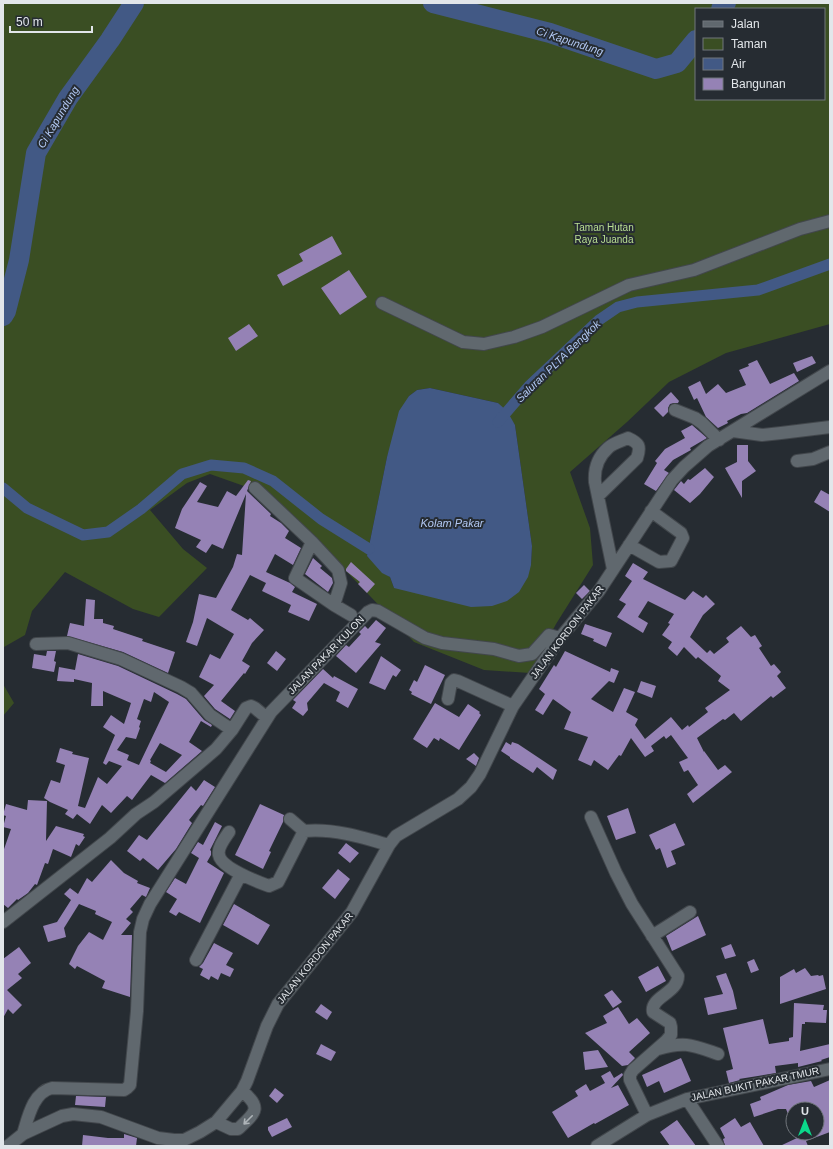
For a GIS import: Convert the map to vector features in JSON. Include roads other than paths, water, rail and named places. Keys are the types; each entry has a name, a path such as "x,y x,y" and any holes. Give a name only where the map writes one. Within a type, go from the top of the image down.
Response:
{"street":[{"path":"382,303 463,342 484,344 514,337 542,327 629,285 694,270 800,229 830,221"},
{"name":"JALAN KORDON PAKAR","path":"8,1146 22,1134 62,1116 73,1114 101,1117 158,1138 174,1140 184,1140 216,1122 242,1091 267,1026 278,1004 352,912 388,846 396,836 458,799 471,788 480,774 513,706 560,638 599,591 672,480 684,467 708,446 830,371"},
{"path":"675,410 695,418 719,440"},
{"path":"733,431 762,434 781,433 830,426"},
{"path":"598,496 637,458 640,450 638,443 628,438 608,447 597,463 594,473 598,496 609,555 613,569"},
{"path":"797,461 813,459 830,452"},
{"path":"255,488 312,542 338,570 341,583 334,605"},
{"path":"629,545 659,562 671,561 683,538 681,533 651,511"},
{"path":"312,542 295,578 351,615"},
{"name":"JALAN PAKAR KULON","path":"269,715 338,642 368,612 372,610 378,611 425,638 442,643 494,649 519,656 532,654 549,635 560,638"},
{"path":"36,644 68,643 121,659 191,693 210,715 232,730"},
{"path":"448,699 451,683 454,680 458,680 513,706"},
{"path":"3,922 110,838 136,814 154,802 216,749 232,730 246,708 251,706 269,715 150,904 143,919 140,932 137,1011 130,1085 124,1090 47,1089 36,1100 22,1134"},
{"path":"591,817 616,873 632,904 678,976 677,983 653,1005 653,1012 670,1024 672,1032 666,1041 633,1070 630,1075 630,1080 647,1115"},
{"path":"290,819 304,831 315,830 363,837 388,846"},
{"path":"229,832 219,850 219,856 222,862 241,874 270,886 278,882 304,831"},
{"path":"196,960 241,874"},
{"path":"652,936 690,912"},
{"path":"657,1050 680,1044 690,1045 718,1054"},
{"name":"JALAN BUKIT PAKAR TMUR","path":"597,1146 647,1115 687,1099 830,1069"},
{"path":"216,1122 231,1129 238,1129 254,1113 255,1106 252,1100 242,1091"},
{"path":"687,1099 718,1146"}],"water":[{"name":"Kolam Pakar","path":"430,388 498,403 507,411 515,425 532,546 531,565 528,577 519,592 507,601 492,606 471,607 394,588 390,577 382,573 367,556 387,457 399,411 409,396 417,390"}],"waterway":[{"name":"Ci Kapundung","path":"3,316 6,311 19,260 36,153 68,98 110,40 134,3"},
{"name":"Ci Kapundung","path":"433,3 550,33 656,69 677,63 695,41"},
{"name":"Ci Kapundung","path":"722,8 726,3"},
{"name":"Saluran PLTA Bengkok","path":"498,422 529,386 599,320 618,307 637,302 758,290 830,264"},
{"path":"3,488 27,508 83,535 108,532 141,509 182,474 211,465 244,468 273,481 321,519 369,549"}],"park label":[{"name":"Taman Hutan Raya Juanda","path":"604,232"}]}
